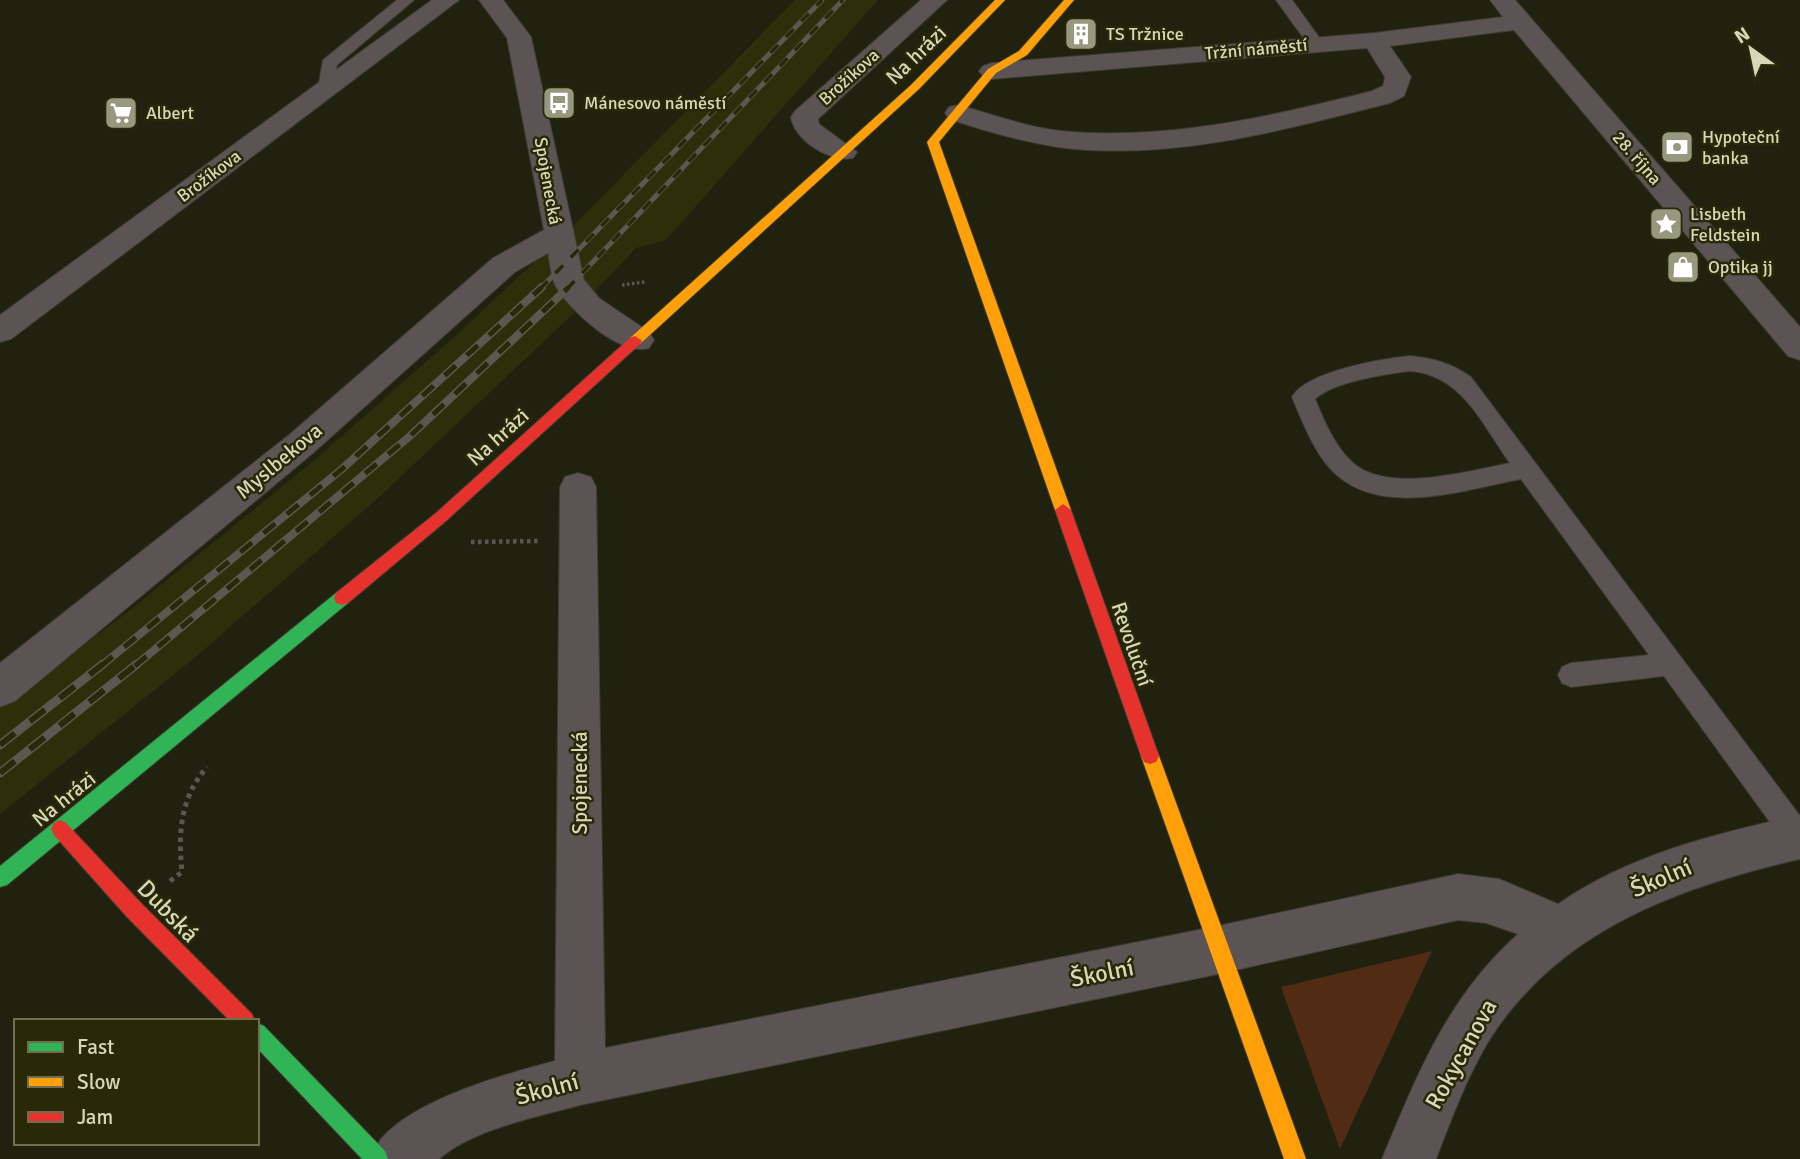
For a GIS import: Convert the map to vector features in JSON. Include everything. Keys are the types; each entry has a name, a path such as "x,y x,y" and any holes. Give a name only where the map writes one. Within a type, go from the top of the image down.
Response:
{"main road":[{"name":"Na hrázi","path":"0,878 430,526 915,87 1000,0"},
{"path":"958,113 992,71 1023,53 1069,0"},
{"name":"Revoluční","path":"958,113 933,142 1218,950 1295,1159"},
{"name":"Dubská","path":"60,830 134,910 243,1019"},
{"path":"259,1034 377,1159"}],"street":[{"name":"Brožíkova","path":"843,152 806,128 804,117 935,0"},
{"name":"Brožíkova","path":"0,331 326,89 413,10 469,8"},
{"name":"Spojenecká","path":"469,8 512,24 519,37 569,282 588,306 638,340"},
{"name":"Tržní náměstí","path":"992,71 1374,40 1505,25 1513,21 1508,8"},
{"name":"28. října","path":"1508,8 1800,348"},
{"path":"958,113 1014,131 1093,141 1147,140 1271,125 1381,97 1395,90 1398,77 1374,40"},
{"name":"Myslbekova","path":"0,688 300,444 504,265 558,235"},
{"name":"Spojenecká","path":"578,487 580,1079"},
{"name":"Školní","path":"399,1159 431,1131 506,1100 580,1079 1218,950 1458,897 1483,896 1504,902 1559,930 1625,891 1682,866 1799,837"},
{"name":"Rokycanova","path":"1409,1159 1440,1084 1479,1012 1517,965 1559,930"}],"lane":[{"path":"1284,0 1316,44"},
{"path":"1526,469 1400,489 1373,485 1346,470 1311,418 1303,397 1314,387 1412,361 1449,369 1463,382 1799,837"},
{"path":"1571,675 1670,664"}],"path":[{"path":"616,283 643,283 657,276 692,291"},
{"path":"465,542 578,541"}],"shaded area":[{"path":"795,0 878,0 666,240 636,248 575,312 376,500 192,660 0,814 0,708 130,610 311,463 452,339 572,227"},
{"path":"1432,951 1340,1149 1281,987"}],"railway":[{"path":"542,287 822,0"},
{"path":"568,288 843,0"},
{"path":"101,666 342,469 542,287"},
{"path":"135,666 410,436 568,288"},
{"path":"0,745 103,664"},
{"path":"0,773 137,664"}],"traffic: fast":[{"path":"0,878 342,598"},
{"path":"259,1035 377,1159"}],"traffic: slow":[{"path":"635,341 915,87 1000,0"},
{"path":"1063,510 933,142 992,71 1023,53 1069,0"},
{"path":"1150,756 1295,1159"}],"traffic: jam":[{"path":"342,598 441,517 635,341"},
{"path":"1063,510 1150,756"},
{"path":"60,829 134,910 243,1019"}],"place":[{"name":"TS Tržnice","path":"1081,34"},
{"name":"Mánesovo náměstí","path":"559,103"},
{"name":"Albert","path":"121,113"},
{"name":"Hypoteční banka","path":"1677,147"},
{"name":"Lisbeth Feldstein","path":"1666,224"},
{"name":"Optika jj","path":"1683,267"}]}
